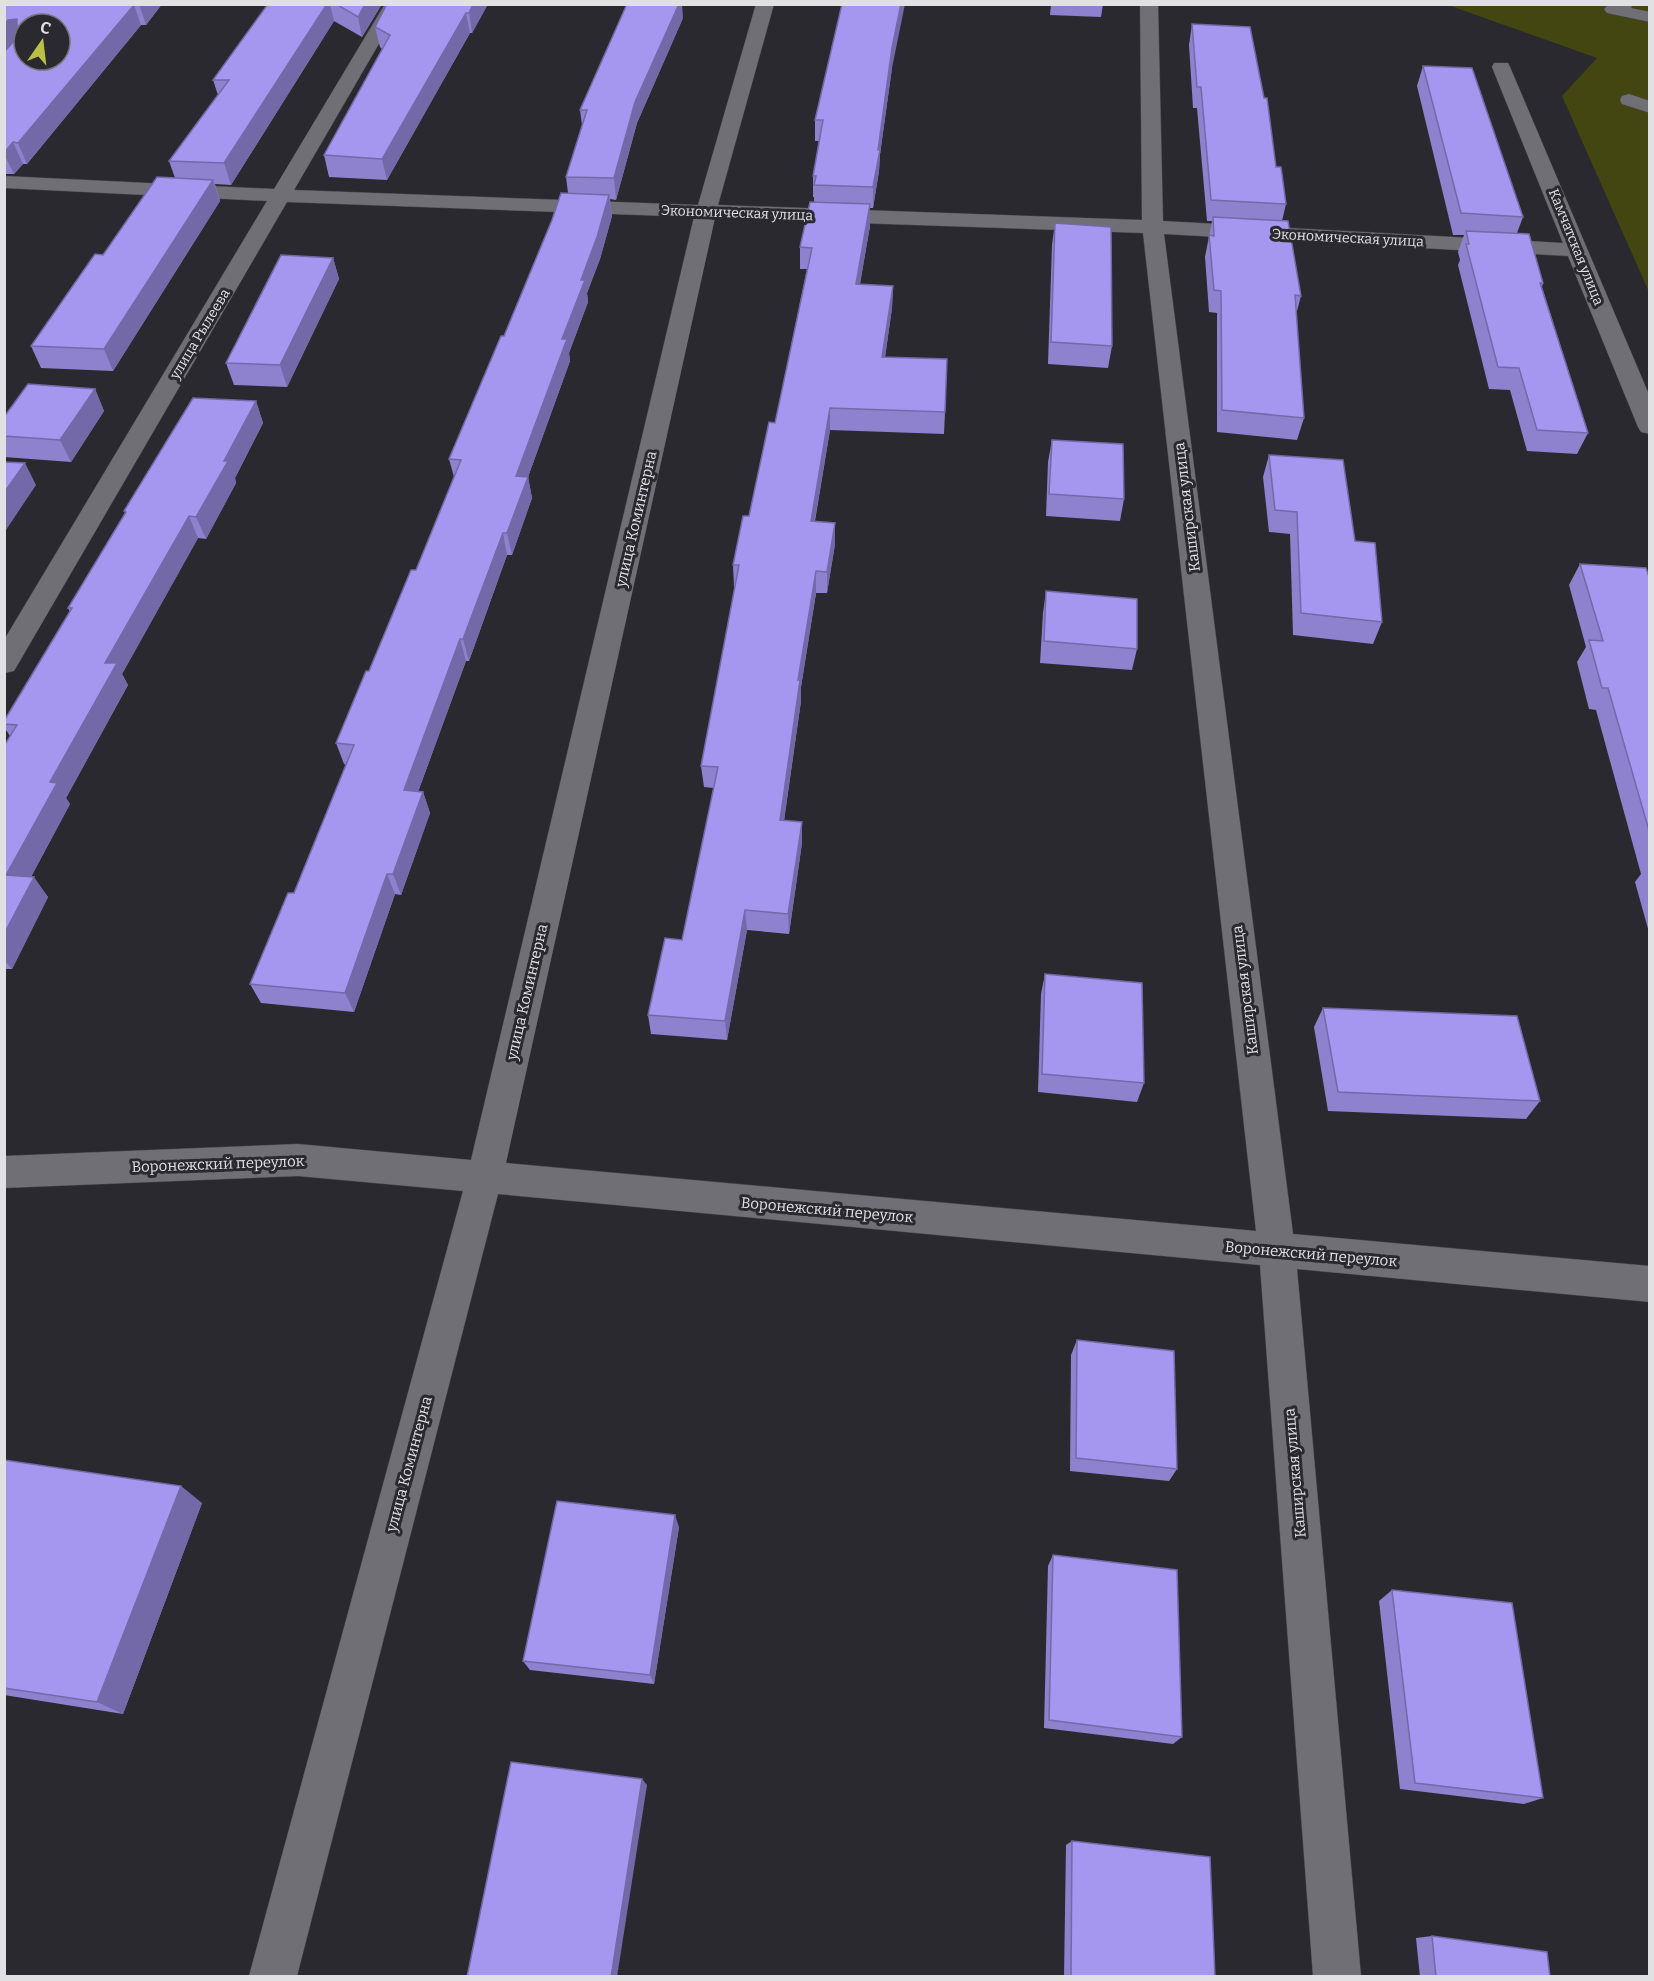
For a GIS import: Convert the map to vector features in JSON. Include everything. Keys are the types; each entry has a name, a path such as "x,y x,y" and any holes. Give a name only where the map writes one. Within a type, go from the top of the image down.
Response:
{"street":[{"name":"улица Рылеева","path":"4,664 394,4"},
{"name":"улица Коминтерна","path":"273,1977 484,1179 706,212 765,4"},
{"name":"Каширская улица","path":"1149,4 1153,227 1277,1251 1337,1977"},
{"path":"1612,6 1650,17"},
{"name":"Камчатская улица","path":"1501,67 1650,427"},
{"path":"1629,100 1650,107"},
{"name":"Экономическая улица","path":"4,182 282,196 1153,227 1577,250"},
{"name":"Воронежский переулок","path":"4,1172 298,1160 484,1179 1650,1284"}],"shaded area":[{"path":"1448,5 1649,5 1649,292 1562,96 1597,58"}],"building":[{"path":"4,4 139,4 134,5 18,143 13,142 4,153 4,52 12,43 12,72 72,72 72,12 12,12 12,20 4,24"},
{"path":"268,4 327,4 224,163 169,161 229,80 213,80"},
{"path":"336,4 365,4 358,17"},
{"path":"387,4 473,4 382,159 324,155 390,35 375,27"},
{"path":"627,4 679,4 635,102 614,178 566,177 587,110 580,110"},
{"path":"842,4 901,4 892,48 878,150 880,150 873,187 814,185 816,176 813,176 823,120 815,120"},
{"path":"1192,24 1250,27 1264,98 1267,98 1276,167 1281,167 1286,204 1211,200 1201,87 1197,87"},
{"path":"1423,66 1472,68 1523,217 1461,213"},
{"path":"157,177 213,180 104,349 31,346 95,254 103,255"},
{"path":"561,193 609,195 581,280 585,280 562,339 567,339 516,476 528,477 507,533 503,533 463,639 460,639 404,790 423,792 393,874 387,874 345,993 250,984 288,893 294,893 354,745 336,743 411,570 416,570 461,460 449,459 501,336 504,336"},
{"path":"810,202 870,204 856,284 893,286 882,357 947,359 945,412 830,408 811,521 835,523 827,572 816,571 798,680 800,680 780,820 802,822 788,914 745,910 725,1021 648,1015 665,938 682,940 718,767 701,766 739,565 733,565 743,516 749,516 769,422 775,423 812,248 800,247"},
{"path":"1213,217 1288,221 1301,296 1295,295 1304,418 1222,410 1221,291 1214,290 1209,235 1214,236"},
{"path":"1055,223 1111,227 1112,346 1051,342"},
{"path":"1466,231 1529,234 1543,283 1540,283 1588,433 1537,430 1519,368 1498,367 1466,244 1469,244"},
{"path":"281,255 333,258 280,365 226,363"},
{"path":"28,384 95,389 60,440 4,436 4,417"},
{"path":"193,398 256,401 224,461 228,461 196,517 189,516 105,663 117,663 50,782 57,783 6,875 34,877 4,934 4,746 17,725 4,724 4,721 72,608 68,608 126,512 124,511"},
{"path":"1052,440 1123,444 1124,499 1049,494"},
{"path":"1269,455 1343,460 1355,541 1375,543 1382,622 1301,613 1297,512 1275,510"},
{"path":"4,462 25,463 4,493"},
{"path":"1580,564 1646,568 1650,580 1650,834 1608,688 1602,688 1589,640 1603,641"},
{"path":"1046,591 1137,599 1137,649 1044,641"},
{"path":"1045,974 1142,983 1144,1083 1042,1074"},
{"path":"1323,1008 1517,1016 1540,1101 1338,1092"},
{"path":"1077,1340 1174,1351 1177,1469 1076,1458"},
{"path":"4,1460 181,1486 97,1702 4,1688"},
{"path":"557,1501 675,1515 650,1675 523,1661"},
{"path":"1053,1555 1177,1570 1182,1737 1049,1720"},
{"path":"1392,1590 1512,1603 1543,1798 1415,1783"},
{"path":"511,1762 642,1779 611,1977 467,1977"},
{"path":"1072,1841 1210,1857 1215,1977 1071,1977"},
{"path":"1432,1936 1547,1952 1550,1977 1436,1977"}]}
